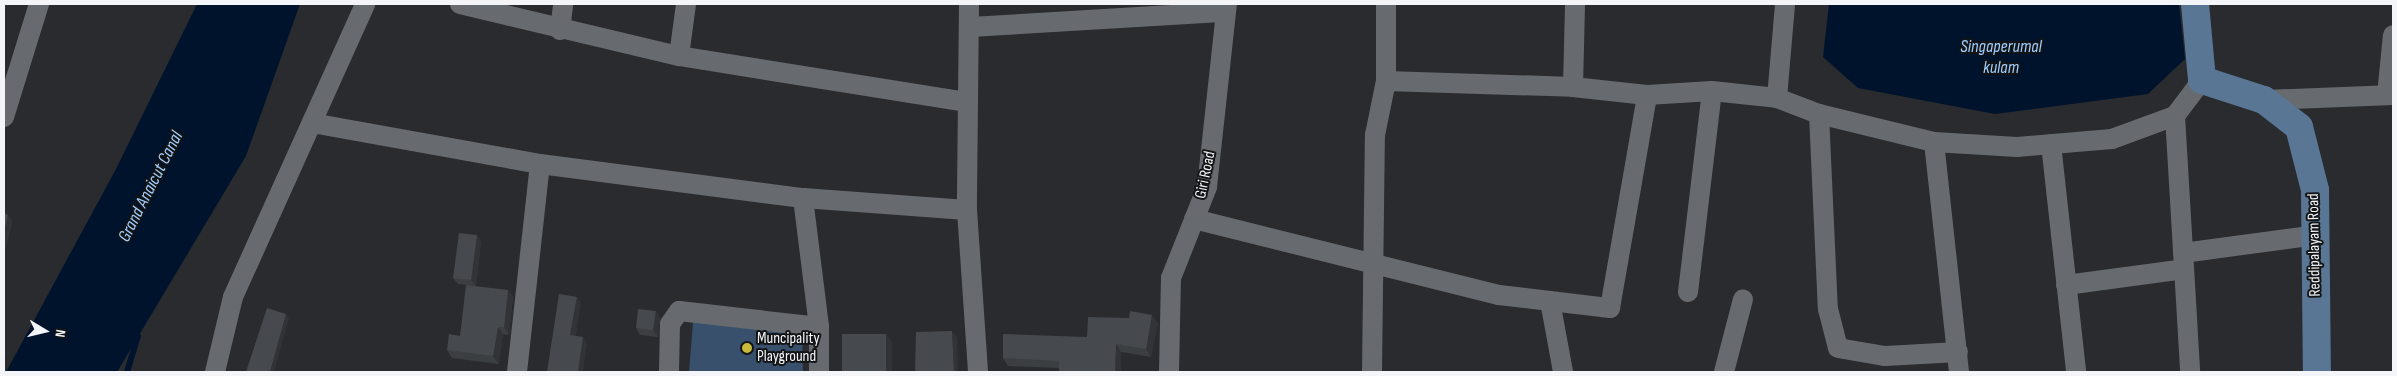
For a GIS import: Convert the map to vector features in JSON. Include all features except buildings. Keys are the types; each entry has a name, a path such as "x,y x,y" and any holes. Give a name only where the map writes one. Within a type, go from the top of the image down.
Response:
{"main road":[{"path":"2195,4 2202,80"},
{"name":"Reddipalayam Road","path":"2202,80 2264,100 2299,127 2316,190 2317,372"}],"street":[{"path":"5,108 38,4"},
{"path":"215,372 233,296 365,4"},
{"path":"460,4 560,30 680,56 967,102"},
{"path":"560,30 563,4"},
{"path":"680,56 686,4"},
{"path":"969,4 967,210 978,372"},
{"path":"1372,372 1375,135 1386,81 1386,4"},
{"path":"1574,87 1575,4"},
{"path":"1777,98 1785,4"},
{"path":"970,27 1226,8"},
{"name":"Giri Road","path":"1169,372 1171,278 1207,187 1226,8"},
{"path":"2264,100 2390,95 2393,35"},
{"path":"1386,81 1574,87 1647,95 1712,91 1777,98 1819,114 1934,142 2017,147 2112,139 2175,116 2202,80"},
{"path":"1688,292 1712,91"},
{"path":"1194,220 1374,266 1499,295 1610,308 1647,95"},
{"path":"1819,114 1828,309 1838,348 1885,356 1958,352"},
{"path":"2175,116 2190,372"},
{"path":"312,123 540,164 803,198 967,210"},
{"path":"1934,142 1959,372"},
{"path":"2051,144 2076,372"},
{"path":"517,372 540,164"},
{"path":"803,198 818,327 819,372"},
{"path":"2066,285 2316,235"},
{"path":"1724,372 1743,300"},
{"path":"1550,301 1563,372"},
{"path":"669,372 670,324 679,311 818,327"}],"shaded area":[{"name":"Muncipality Playground","path":"693,323 802,323 803,372 689,372"}],"water":[{"name":"Grand Anaicut Canal","path":"197,4 300,4 246,156 117,372 6,372 116,169"},
{"name":"Singaperumal kulam","path":"1829,4 2179,4 2185,59 2148,94 1995,114 1858,88 1823,57"}],"waterway":[{"path":"127,372 138,337"}],"place":[{"name":"Muncipality Playground","path":"747,348"}]}
